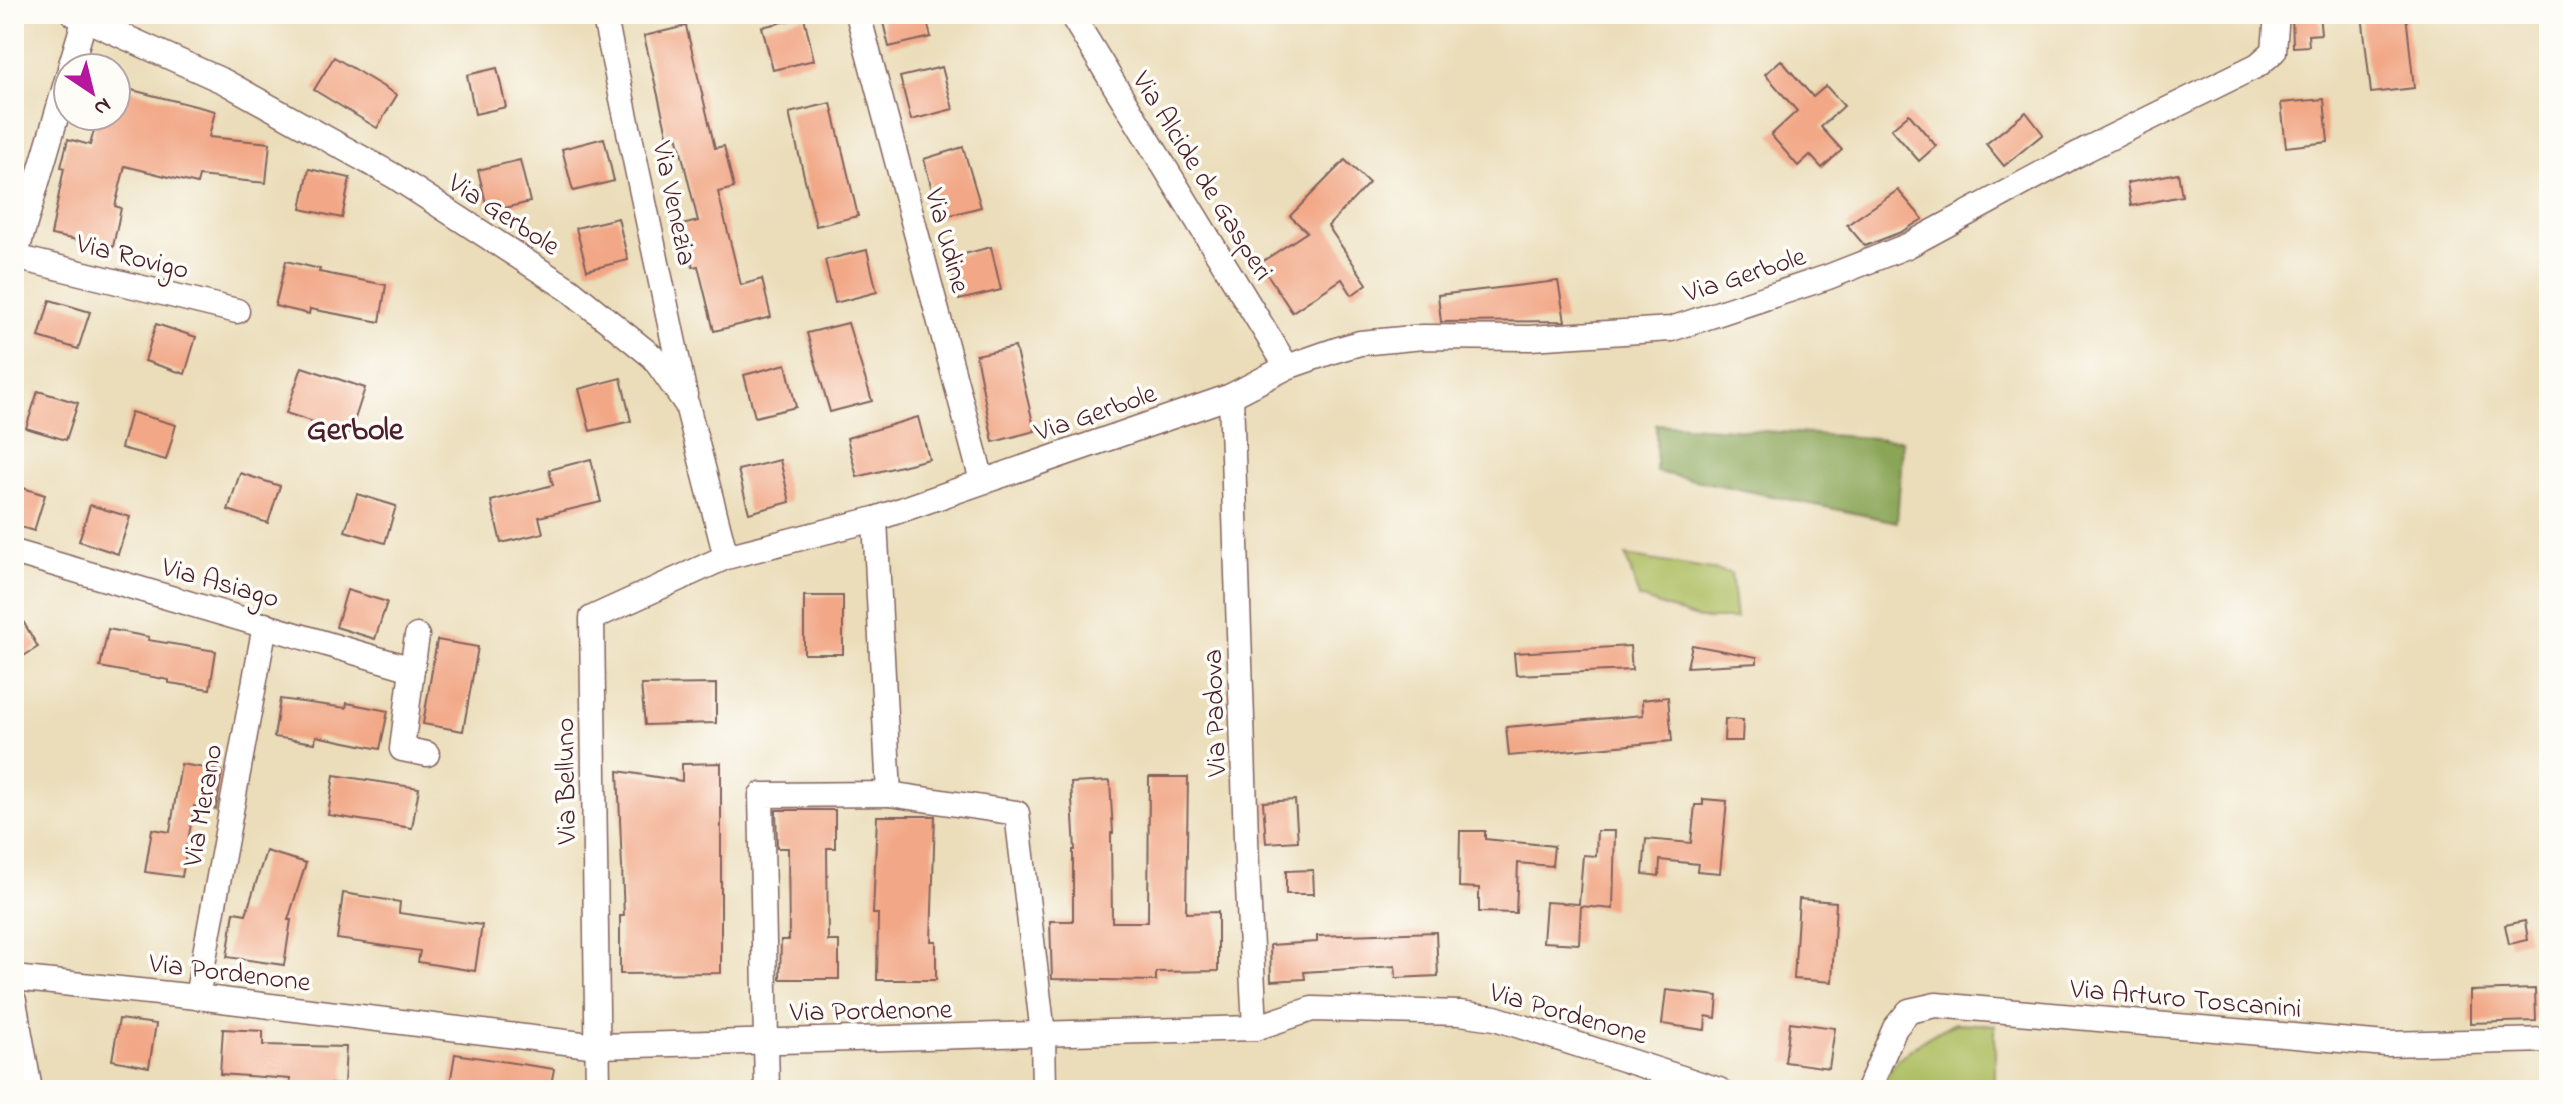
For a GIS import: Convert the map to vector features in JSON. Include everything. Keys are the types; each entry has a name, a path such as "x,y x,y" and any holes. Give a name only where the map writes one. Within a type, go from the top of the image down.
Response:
{"street":[{"name":"Via Venezia","path":"604,14 687,405"},
{"name":"Via Udine","path":"858,14 982,481"},
{"name":"Via Alcide de Gasperi","path":"1071,14 1287,367"},
{"name":"Via Gerbole","path":"79,16 225,82 406,184 570,290 653,357 687,405 726,557 875,519 1231,396 1287,367 1360,343 1423,337 1530,338 1671,329 1828,277 1907,246 2087,149 2258,65 2274,51 2277,14"},
{"path":"73,52 79,16"},
{"path":"15,259 52,131"},
{"name":"Via Rovigo","path":"15,259 237,311"},
{"name":"Via Padova","path":"1231,396 1255,1028"},
{"path":"875,519 889,794"},
{"name":"Via Asiago","path":"14,552 412,669"},
{"name":"Via Belluno","path":"598,1090 592,618 726,557"},
{"name":"Via Merano","path":"197,997 265,625"},
{"path":"417,636 402,749 427,754"},
{"path":"767,1090 761,795 889,794 1017,813 1043,1034 1044,1090"},
{"name":"Via Pordenone","path":"14,978 598,1046 1255,1028 1312,1009 1460,1013 1495,1018 1719,1090"},
{"path":"14,1001 30,1090"},
{"name":"Via Arturo Toscanini","path":"1868,1090 1895,1028 1909,1011 1936,1005 2386,1044 2549,1040"}],"green space":[{"path":"1656,424 1903,440 1897,522 1656,472"},
{"path":"1626,556 1731,573 1736,619 1699,619 1639,598"},
{"path":"1956,1023 1995,1025 1995,1090 1880,1090 1891,1068 1910,1049"}],"building":[{"path":"881,14 925,14 931,37 889,47"},
{"path":"2292,14 2319,14 2321,34 2308,35 2309,46 2293,47"},
{"path":"2362,14 2406,14 2414,88 2371,93"},
{"path":"804,17 814,60 773,70 762,27"},
{"path":"686,26 715,148 724,146 734,188 718,192 741,285 762,279 771,317 714,331 698,266 693,267 682,225 698,221 677,135 668,138 644,36"},
{"path":"334,57 397,95 377,128 314,90"},
{"path":"1781,60 1813,97 1826,86 1844,106 1821,127 1842,150 1822,168 1810,155 1798,166 1771,135 1797,111 1765,74"},
{"path":"942,67 953,109 911,120 900,77"},
{"path":"497,68 506,107 475,114 467,75"},
{"path":"132,90 215,111 209,137 270,143 266,183 199,176 197,184 125,166 115,206 121,208 113,247 51,235 68,139 90,145 94,132 132,132"},
{"path":"2324,99 2328,142 2286,147 2281,103"},
{"path":"831,103 858,216 816,226 789,113"},
{"path":"2026,112 2043,134 2004,166 1986,144"},
{"path":"1909,114 1936,146 1919,161 1891,129"},
{"path":"604,138 614,181 573,191 562,149"},
{"path":"963,147 981,207 939,218 924,159"},
{"path":"520,160 530,202 488,212 478,170"},
{"path":"1345,160 1369,183 1328,226 1367,284 1352,295 1342,279 1292,312 1260,263 1307,232 1290,216"},
{"path":"309,169 350,178 342,218 301,209"},
{"path":"2178,173 2182,196 2131,206 2127,183"},
{"path":"1898,190 1923,219 1901,232 1865,246 1847,225"},
{"path":"618,218 628,260 587,270 576,228"},
{"path":"991,247 1001,290 959,300 949,258"},
{"path":"867,250 877,292 835,303 825,260"},
{"path":"286,261 320,269 319,272 386,285 380,322 310,309 309,314 275,306"},
{"path":"1558,281 1565,321 1441,322 1438,295"},
{"path":"50,300 90,312 78,349 39,337"},
{"path":"848,323 872,401 830,412 807,333"},
{"path":"156,324 196,337 185,374 145,361"},
{"path":"1015,347 1035,431 993,442 976,355"},
{"path":"786,364 796,407 755,417 744,375"},
{"path":"302,367 365,388 350,434 286,413"},
{"path":"621,378 631,421 590,431 579,389"},
{"path":"38,391 78,403 66,440 26,428"},
{"path":"131,412 176,425 166,460 121,448"},
{"path":"918,417 929,459 857,477 847,438"},
{"path":"591,459 601,502 539,517 543,533 501,543 491,501 553,485 549,470"},
{"path":"780,460 790,502 749,513 738,470"},
{"path":"240,473 280,486 268,523 228,510"},
{"path":"14,485 45,495 34,531 14,525"},
{"path":"357,494 396,506 385,543 345,531"},
{"path":"90,505 130,517 118,554 79,541"},
{"path":"347,590 387,602 375,639 336,627"},
{"path":"804,596 843,596 843,654 804,654"},
{"path":"14,606 38,647 14,662"},
{"path":"108,629 149,637 148,640 216,651 210,689 100,667"},
{"path":"437,640 478,647 463,731 423,724"},
{"path":"1692,645 1757,657 1757,663 1687,667"},
{"path":"1630,646 1632,670 1516,675 1514,653"},
{"path":"716,684 716,723 645,725 641,685"},
{"path":"1668,697 1672,741 1509,756 1506,727 1643,715 1642,700"},
{"path":"280,699 346,708 347,703 388,711 380,749 316,736 315,743 274,737"},
{"path":"1725,719 1743,720 1742,741 1724,741"},
{"path":"721,763 721,973 620,974 620,916 624,916 618,771 682,781 682,764"},
{"path":"181,764 222,771 216,809 194,806 182,877 145,872 152,829 170,832"},
{"path":"334,775 419,788 412,828 328,815"},
{"path":"1149,777 1188,777 1186,913 1218,912 1218,971 1156,972 1156,981 1052,979 1050,921 1073,921 1075,850 1071,783 1110,781 1112,922 1148,922"},
{"path":"1703,799 1727,801 1720,873 1697,871 1698,864 1660,860 1659,876 1643,874 1646,839 1691,843 1695,805 1703,805"},
{"path":"1295,800 1298,841 1266,843 1263,802"},
{"path":"776,810 835,810 835,848 827,848 828,941 839,941 839,979 780,979 781,940 789,940 788,848 777,848"},
{"path":"877,816 935,816 931,941 936,941 936,980 877,980 878,914 873,914"},
{"path":"1460,831 1485,831 1485,839 1554,846 1552,866 1518,863 1516,913 1479,912 1479,888 1459,887"},
{"path":"1597,831 1615,831 1613,909 1581,906 1579,944 1543,942 1546,902 1579,904 1583,855 1596,856"},
{"path":"266,851 306,863 288,920 291,920 284,965 227,957 234,912 246,914"},
{"path":"1313,870 1314,894 1286,894 1286,871"},
{"path":"343,893 400,902 399,913 482,925 475,971 418,962 420,951 337,939"},
{"path":"1799,899 1836,902 1832,982 1794,979"},
{"path":"2525,921 2528,940 2509,944 2505,925"},
{"path":"1436,932 1438,976 1396,978 1395,966 1304,972 1305,979 1271,981 1270,945 1317,942 1317,936"},
{"path":"2535,989 2536,1021 2470,1023 2470,991"},
{"path":"1666,990 1718,996 1716,1018 1706,1016 1705,1030 1662,1024"},
{"path":"119,1019 156,1024 149,1067 112,1060"},
{"path":"1790,1022 1835,1028 1829,1068 1785,1062"},
{"path":"223,1029 263,1031 263,1045 346,1047 344,1085 290,1083 290,1079 220,1074"},
{"path":"455,1054 554,1069 550,1090 449,1090"}],"district":[{"name":"Gerbole","path":"355,428"}]}
